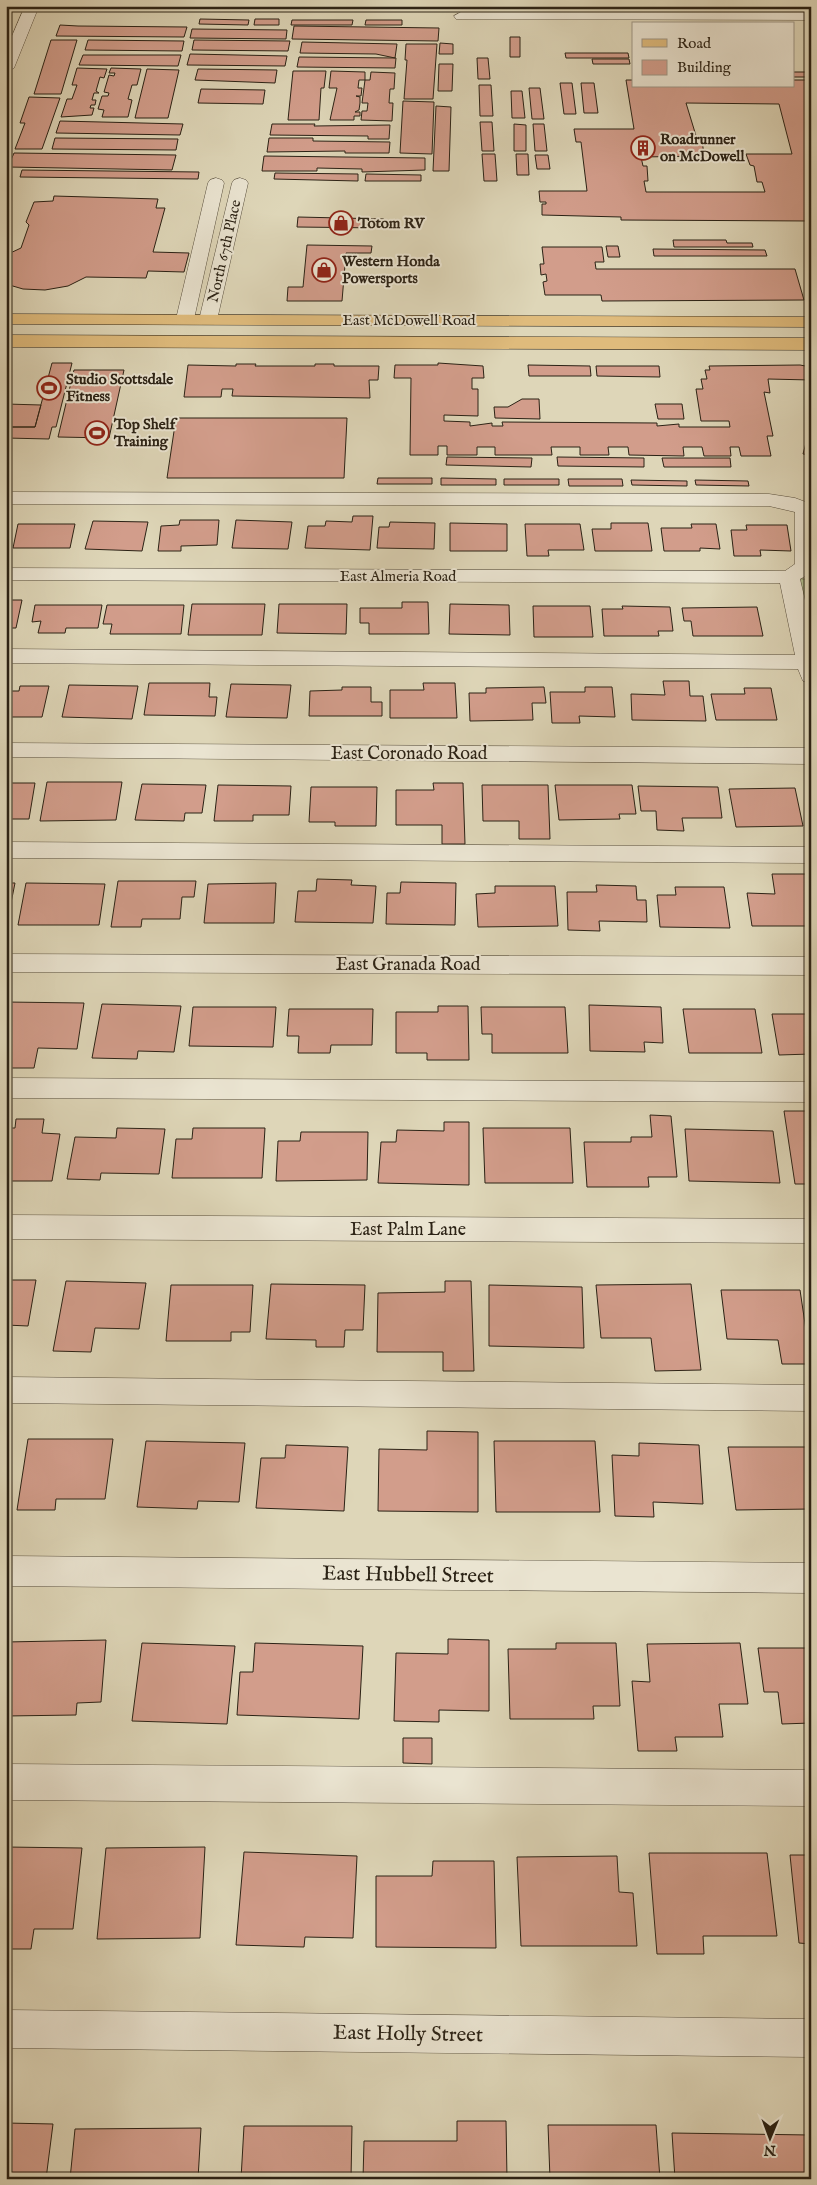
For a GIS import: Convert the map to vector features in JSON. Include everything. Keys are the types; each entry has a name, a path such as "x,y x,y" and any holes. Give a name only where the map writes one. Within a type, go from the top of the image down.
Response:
{"main road":[{"name":"East McDowell Road","path":"6,319 811,322"},
{"path":"252,342 255,319"},
{"name":"East McDowell Road","path":"6,341 811,344"}],"street":[{"path":"6,68 10,52 32,6"},
{"path":"461,16 811,16"},
{"name":"North 67th Place","path":"185,319 216,183"},
{"name":"North 67th Place","path":"208,320 240,183"},
{"path":"6,498 769,500 795,504 805,509 806,567 789,577 809,669 6,656"},
{"name":"East Almeria Road","path":"6,574 789,577"},
{"name":"East Coronado Road","path":"6,750 811,756"},
{"path":"6,850 811,855"},
{"name":"East Granada Road","path":"6,963 811,966"},
{"path":"6,1088 811,1092"},
{"name":"East Palm Lane","path":"6,1227 811,1231"},
{"path":"6,1390 811,1398"},
{"name":"East Hubbell Street","path":"6,1570 811,1578"},
{"path":"6,1782 811,1788"},
{"name":"East Holly Street","path":"6,2029 811,2038"}],"green space":[{"path":"789,577 811,580 811,676"}],"building":[{"path":"200,19 249,20 248,25 199,24"},
{"path":"255,19 279,19 279,25 254,25"},
{"path":"292,20 353,20 352,25 291,25"},
{"path":"366,20 402,20 402,25 365,25"},
{"path":"60,25 187,27 184,37 56,36"},
{"path":"294,26 439,28 438,41 292,39"},
{"path":"192,29 287,30 286,39 190,38"},
{"path":"510,37 520,37 520,57 510,57"},
{"path":"51,40 77,40 61,94 34,94"},
{"path":"88,40 184,41 182,51 85,50"},
{"path":"194,40 290,41 288,51 192,50"},
{"path":"302,42 397,44 395,58 376,54 300,53"},
{"path":"440,43 453,44 453,54 439,54"},
{"path":"406,44 437,44 433,99 404,99 407,60 405,60"},
{"path":"565,53 628,53 629,58 566,58"},
{"path":"190,54 287,56 285,66 187,65"},
{"path":"83,55 181,55 178,66 79,65"},
{"path":"299,57 396,58 395,68 297,67"},
{"path":"477,58 488,58 490,79 478,79"},
{"path":"592,59 629,59 630,64 593,64"},
{"path":"439,64 453,64 452,91 438,91"},
{"path":"77,68 107,69 104,78 100,77 96,91 99,93 94,93 92,100 96,100 95,105 91,105 90,108 94,108 92,115 61,117 67,99 72,99 77,85 72,85"},
{"path":"111,68 141,69 137,85 132,85 128,99 132,100 128,117 102,117 104,110 98,109 102,96 108,96 109,93 104,92 109,75 114,76 115,73 109,73"},
{"path":"147,69 179,70 168,118 135,118"},
{"path":"198,69 277,70 275,83 195,80"},
{"path":"293,71 326,71 324,88 321,88 319,120 288,120"},
{"path":"331,71 365,72 365,80 359,80 358,88 362,88 361,96 356,96 360,97 360,103 359,110 355,112 360,112 360,116 354,116 354,120 330,120 337,88 329,88"},
{"path":"371,72 395,73 394,89 390,89 389,103 393,103 392,121 361,120 362,111 367,111 368,103 362,103 365,80 370,80"},
{"path":"794,72 807,72 808,77 794,77"},
{"name":"Roadrunner on McDowell","path":"626,80 632,80 632,88 794,88 794,80 811,80 811,221 621,220 621,217 542,215 542,204 546,204 546,202 540,202 539,191 587,191 581,142 576,142 574,129 634,129","holes":["686,103 779,104 792,154 746,154 750,165 754,166 757,182 762,182 765,192 646,192 644,181 648,181 647,166 643,166 641,157 704,156 702,139 697,139"]},
{"path":"560,83 572,83 576,114 564,114"},
{"path":"581,83 594,83 598,113 584,113"},
{"path":"479,85 491,85 493,116 480,116"},
{"path":"529,88 540,88 544,119 532,119"},
{"path":"201,89 265,90 263,104 198,103"},
{"path":"511,91 522,91 525,118 512,118"},
{"path":"29,97 60,98 42,149 15,149 25,123 20,123"},
{"path":"403,101 434,102 432,154 400,153"},
{"path":"436,106 451,107 449,171 433,171"},
{"path":"60,121 183,124 180,135 56,133"},
{"path":"480,122 492,122 494,151 482,151"},
{"path":"272,124 315,124 314,126 390,125 389,139 368,139 368,136 270,135"},
{"path":"514,124 526,125 526,151 514,151"},
{"path":"533,124 544,124 547,151 535,151"},
{"path":"55,138 178,139 176,150 52,149"},
{"path":"269,138 313,138 313,141 390,142 389,153 345,153 345,151 267,152"},
{"path":"14,153 176,155 172,170 8,167"},
{"path":"482,154 495,154 497,181 484,181"},
{"path":"516,154 528,154 529,175 517,175"},
{"path":"535,155 548,155 550,169 537,169"},
{"path":"264,156 425,158 425,170 362,172 362,169 317,168 317,171 262,171"},
{"path":"22,170 199,172 198,179 20,177"},
{"path":"275,173 358,174 358,181 274,179"},
{"path":"366,174 421,175 421,181 365,181"},
{"path":"54,196 158,199 156,208 165,208 153,252 189,253 184,272 148,271 146,278 86,277 68,286 45,290 23,289 6,284 6,255 21,248 29,225 26,222 34,202 53,201"},
{"name":"Totom RV","path":"298,217 384,219 383,228 297,227"},
{"path":"673,240 726,240 727,243 752,243 753,247 674,247"},
{"name":"Western Honda Powersports","path":"307,245 372,246 371,253 346,253 342,301 287,301 288,287 303,287"},
{"path":"606,246 618,246 620,257 608,257"},
{"path":"542,247 602,247 604,262 595,262 596,269 795,269 804,300 602,301 601,295 545,295 543,282 547,281 546,274 541,275 540,264 544,264"},
{"path":"653,249 765,250 767,256 654,256"},
{"path":"52,363 72,363 56,427 52,427 49,439 6,438 6,427 35,427"},
{"path":"438,363 483,366 484,378 472,378 472,389 478,389 478,416 444,415 444,421 470,422 470,426 492,423 492,426 503,426 502,422 657,423 657,426 679,424 679,427 730,427 729,421 701,421 696,389 703,389 701,379 707,379 705,370 710,370 709,366 800,365 811,367 811,380 768,379 770,393 764,392 773,436 767,436 771,456 741,456 739,447 730,447 731,456 704,456 702,447 683,447 684,456 629,455 628,447 608,447 609,455 580,455 580,447 551,447 552,455 495,455 495,447 477,447 477,455 447,455 447,446 438,446 438,455 410,455 411,378 394,378 395,365 438,365"},
{"path":"236,364 256,364 255,366 315,366 315,364 334,364 334,366 379,366 378,380 369,380 370,398 232,396 233,389 222,389 221,397 184,397 188,365 236,366"},
{"path":"528,365 590,366 591,376 529,376"},
{"path":"596,366 659,366 660,377 597,376"},
{"path":"74,370 124,370 109,438 58,437"},
{"path":"522,399 539,399 540,419 495,418 494,407 508,407"},
{"path":"6,404 41,405 35,427 6,427"},
{"path":"655,404 682,404 684,419 658,419"},
{"path":"176,418 347,418 344,478 167,478"},
{"path":"811,428 811,455 803,454"},
{"path":"447,457 532,458 531,467 446,465"},
{"path":"557,457 644,458 644,467 558,466"},
{"path":"662,458 730,458 731,467 664,467"},
{"path":"378,478 432,478 432,484 377,484"},
{"path":"441,478 496,479 496,485 441,485"},
{"path":"504,479 559,479 559,485 504,485"},
{"path":"568,479 622,479 623,486 569,486"},
{"path":"631,480 687,481 687,486 632,485"},
{"path":"695,480 748,481 749,486 696,485"},
{"path":"353,516 373,516 370,550 305,548 308,526 325,526 326,521 352,522"},
{"path":"180,520 219,520 217,545 181,546 181,551 158,551 161,526 179,525"},
{"path":"236,520 292,522 288,549 232,548"},
{"path":"93,521 148,522 142,551 85,549"},
{"path":"390,522 435,523 434,549 377,548 379,527 389,527"},
{"path":"450,523 507,524 507,551 450,551"},
{"path":"611,523 648,523 652,551 595,551 592,529 611,529"},
{"path":"18,524 75,524 70,548 13,548"},
{"path":"525,524 580,524 584,550 548,550 549,556 527,556"},
{"path":"691,524 716,524 720,549 700,548 700,551 664,551 661,528 692,528"},
{"path":"746,525 787,525 791,551 760,550 761,556 734,556 731,530 747,530"},
{"path":"6,600 22,600 16,628 6,628"},
{"path":"402,602 428,602 429,634 369,634 369,623 360,623 360,608 402,608"},
{"path":"192,604 265,604 262,635 188,635"},
{"path":"279,604 347,604 346,634 277,633"},
{"path":"450,604 509,605 510,635 449,634"},
{"path":"35,605 102,605 98,628 66,628 65,633 38,633 41,621 32,622"},
{"path":"107,605 184,605 181,634 110,634 112,624 103,624"},
{"path":"533,606 590,606 593,637 534,637"},
{"path":"622,606 670,607 673,631 658,631 659,636 604,636 602,609 623,609"},
{"path":"757,607 763,636 693,636 691,621 684,621 682,608"},
{"path":"663,681 689,681 690,696 703,696 706,721 632,720 631,694 665,695"},
{"path":"149,683 210,683 209,697 217,697 215,716 144,715"},
{"path":"423,683 455,683 457,718 390,718 390,690 424,690"},
{"path":"231,684 291,685 287,718 226,717"},
{"path":"69,685 138,686 132,719 62,717"},
{"path":"20,686 49,686 42,717 6,717 6,691 19,691"},
{"path":"342,687 371,687 371,702 382,702 382,716 309,716 310,691 342,690"},
{"path":"544,687 546,703 532,703 533,720 470,721 469,693 486,693 486,688"},
{"path":"585,687 612,687 615,717 579,716 580,723 552,723 550,692 585,692"},
{"path":"744,688 771,688 777,720 716,720 711,694 745,694"},
{"path":"47,782 122,782 116,820 40,821"},
{"path":"6,783 35,783 29,819 6,819"},
{"path":"433,783 463,783 465,844 442,844 442,825 396,825 396,790 434,790"},
{"path":"142,784 206,785 202,813 185,813 184,821 135,820"},
{"path":"218,785 291,786 289,815 253,815 253,821 214,821"},
{"path":"482,785 548,785 550,839 519,839 519,821 483,821"},
{"path":"555,785 632,785 636,814 619,814 620,819 559,820"},
{"path":"638,786 718,787 722,818 682,818 684,831 657,830 656,811 641,811"},
{"path":"311,787 377,787 376,826 335,826 335,822 309,822"},
{"path":"795,788 803,826 736,827 729,789"},
{"path":"772,874 811,874 811,926 752,926 747,893 775,894"},
{"path":"317,879 352,880 351,885 376,886 373,923 295,922 298,891 316,891"},
{"path":"118,881 196,881 194,897 182,897 180,919 142,919 141,927 111,927"},
{"path":"401,882 456,883 455,925 386,924 387,893 400,893"},
{"path":"6,883 15,883 7,923 6,923"},
{"path":"26,883 105,884 99,925 18,925"},
{"path":"276,883 274,923 204,923 208,884"},
{"path":"596,885 636,886 637,900 646,900 647,922 599,921 600,931 568,930 567,892 597,892"},
{"path":"495,886 555,886 558,926 478,927 476,894 495,893"},
{"path":"675,887 724,887 730,928 660,927 657,895 676,895"},
{"path":"6,1002 84,1003 77,1049 38,1048 34,1068 6,1068"},
{"path":"102,1004 181,1006 174,1052 138,1051 137,1059 92,1058"},
{"path":"589,1005 661,1007 663,1043 644,1042 645,1052 590,1051"},
{"path":"438,1006 468,1006 469,1060 427,1060 427,1053 396,1053 396,1012 438,1012"},
{"path":"193,1007 276,1007 273,1047 189,1046"},
{"path":"481,1007 565,1007 568,1053 492,1053 492,1034 482,1034"},
{"path":"289,1009 373,1009 372,1045 331,1045 330,1053 298,1053 299,1036 287,1036"},
{"path":"683,1009 755,1009 762,1053 689,1053"},
{"path":"772,1014 811,1014 811,1054 779,1055"},
{"path":"784,1111 811,1111 811,1184 795,1184"},
{"path":"650,1115 671,1116 677,1177 648,1177 649,1187 587,1187 584,1142 631,1142 631,1137 652,1137"},
{"path":"16,1119 44,1119 42,1133 60,1134 52,1181 6,1181 6,1128 15,1128"},
{"path":"444,1122 469,1122 469,1185 378,1183 381,1142 396,1142 397,1130 444,1131"},
{"path":"117,1128 165,1129 159,1174 101,1173 100,1180 67,1179 75,1137 116,1138"},
{"path":"193,1128 265,1128 262,1178 172,1178 176,1139 192,1139"},
{"path":"483,1128 570,1128 573,1183 485,1183"},
{"path":"685,1129 773,1131 780,1183 689,1181"},
{"path":"301,1132 368,1132 367,1180 276,1181 278,1141 300,1141"},
{"path":"6,1280 36,1280 28,1326 6,1325"},
{"path":"66,1281 146,1283 139,1329 95,1328 91,1352 53,1351"},
{"path":"445,1281 471,1281 474,1371 443,1371 443,1352 377,1352 378,1293 445,1292"},
{"path":"271,1284 365,1285 363,1330 345,1330 344,1347 316,1347 316,1340 266,1339"},
{"path":"691,1284 701,1370 655,1371 651,1338 601,1338 596,1285"},
{"path":"171,1285 253,1285 250,1332 231,1332 231,1341 166,1341"},
{"path":"489,1285 582,1287 584,1348 489,1346"},
{"path":"721,1290 800,1290 811,1364 782,1364 778,1340 727,1339"},
{"path":"427,1431 478,1432 478,1512 378,1511 379,1449 427,1450"},
{"path":"28,1439 113,1439 105,1499 56,1499 55,1510 17,1510"},
{"path":"146,1441 245,1443 239,1502 198,1501 197,1509 137,1507"},
{"path":"494,1441 595,1441 600,1512 496,1512"},
{"path":"639,1443 699,1445 703,1504 653,1502 654,1517 615,1516 612,1455 639,1456"},
{"path":"286,1445 348,1447 344,1511 256,1508 261,1458 285,1458"},
{"path":"728,1447 811,1447 811,1509 736,1510"},
{"path":"448,1639 489,1640 489,1711 439,1710 439,1722 394,1721 396,1653 448,1654"},
{"path":"106,1640 101,1702 77,1703 76,1715 6,1716 6,1642"},
{"path":"142,1643 235,1646 227,1724 132,1721"},
{"path":"255,1643 363,1646 359,1719 237,1715 240,1672 253,1672"},
{"path":"556,1643 616,1643 620,1706 593,1706 594,1719 510,1719 508,1649 556,1649"},
{"path":"740,1643 748,1704 719,1704 723,1737 675,1737 677,1751 638,1751 632,1681 650,1682 647,1644"},
{"path":"758,1648 811,1648 811,1723 782,1724 778,1692 764,1692"},
{"path":"403,1738 432,1738 432,1764 403,1763"},
{"path":"6,1847 82,1848 73,1929 34,1929 31,1949 6,1949"},
{"path":"205,1847 200,1938 97,1939 106,1848"},
{"path":"244,1852 357,1856 353,1938 305,1937 304,1947 236,1945"},
{"path":"649,1853 767,1853 777,1936 703,1936 704,1954 657,1954"},
{"path":"790,1855 811,1855 811,1944 799,1943"},
{"path":"617,1856 619,1892 633,1893 637,1946 521,1946 517,1857"},
{"path":"433,1861 494,1861 496,1948 376,1947 376,1876 432,1876"},
{"path":"457,2121 506,2121 507,2179 363,2179 364,2141 457,2141"},
{"path":"6,2123 53,2124 46,2179 6,2179"},
{"path":"548,2125 656,2125 660,2179 550,2179"},
{"path":"244,2126 352,2126 351,2179 241,2179"},
{"path":"201,2128 198,2179 70,2179 75,2129"},
{"path":"672,2133 810,2135 811,2179 675,2179"}],"place":[{"name":"Roadrunner on McDowell","path":"643,148"},
{"name":"Totom RV","path":"341,223"},
{"name":"Western Honda Powersports","path":"324,270"},
{"name":"Studio Scottsdale Fitness","path":"49,388"},
{"name":"Top Shelf Training","path":"97,433"}]}
